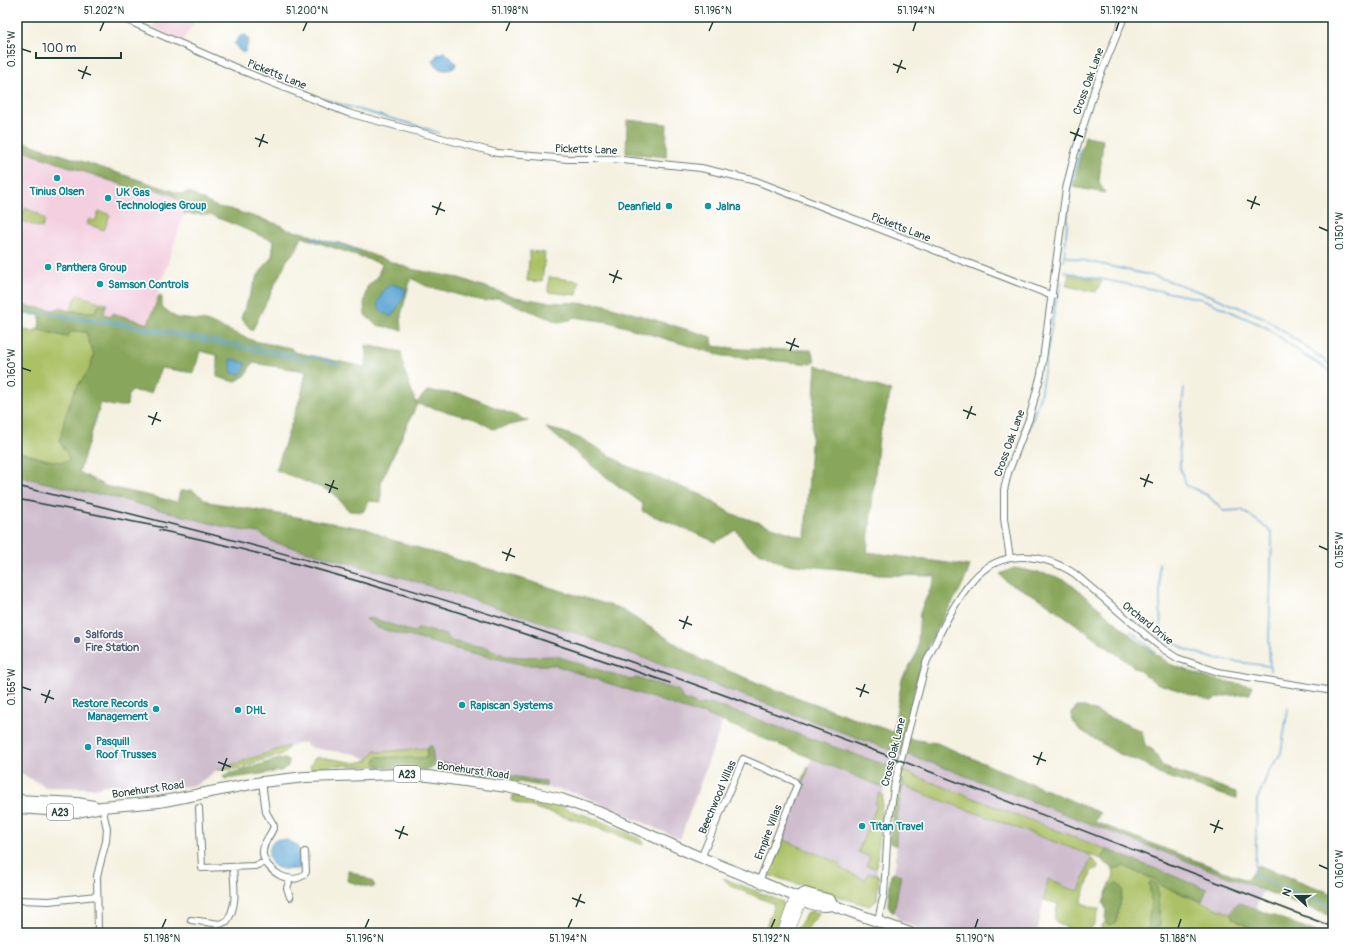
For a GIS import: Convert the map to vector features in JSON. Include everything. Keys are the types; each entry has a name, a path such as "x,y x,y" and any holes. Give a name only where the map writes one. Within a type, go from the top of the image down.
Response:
{"main road":[{"name":"Bonehurst Road","path":"17,808 77,812 102,807 159,802 262,782 305,777 399,774 439,777 507,787 561,799 601,813 701,858 811,904 825,906 832,905 878,920 910,933"},
{"name":"Bonehurst Road","path":"17,800 77,803 102,807"}],"street":[{"name":"Picketts Lane","path":"120,17 243,71 348,113 497,153 568,159 612,159 701,168 756,181 1053,296"},
{"name":"Cross Oak Lane","path":"878,920 884,894 888,827 894,789 926,662 942,631 974,579 991,566 1010,558 1004,519 1004,490 1036,397 1041,374 1053,296 1066,189 1074,156 1095,88 1124,17"},
{"name":"Orchard Drive","path":"1010,558 1034,557 1048,560 1062,566 1075,574 1157,644 1177,658 1218,672 1333,691"},
{"name":"Beechwood Villas","path":"701,858 743,759 794,781 797,784 795,789"},
{"path":"262,782 266,812 274,826 265,841 263,848 265,862 276,873 290,879 301,876 306,872 306,852"},
{"name":"Empire Villas","path":"759,882 795,789"},
{"path":"98,933 98,874 106,841 107,829 102,807"},
{"path":"199,808 202,868 255,866 265,862"},
{"path":"191,920 220,924 227,922 231,914 235,898 233,867"},
{"path":"290,879 287,888 290,897"},
{"path":"17,900 49,901 97,896"},
{"path":"782,933 793,902 797,897 801,903 789,933"}],"shaded area":[{"path":"158,17 197,17 183,40 152,28"},
{"path":"17,149 129,187 130,189 150,188 172,195 184,205 184,214 148,324 113,314 112,316 70,311 59,308 53,310 17,305"},
{"path":"17,476 93,494 101,494 228,528 259,533 273,542 360,565 478,600 576,633 707,680 885,748 924,760 1264,890 1255,909 1240,903 1235,905 1231,914 1202,901 1206,889 900,770 710,703 699,705 636,678 631,680 556,656 506,656 489,648 414,632 371,618 366,619 524,665 554,665 723,721 680,839 579,794 546,787 546,782 506,775 490,776 442,764 441,767 434,767 432,746 428,746 427,748 380,752 371,762 357,754 311,748 304,742 217,770 196,785 125,795 119,784 101,786 101,788 45,787 19,772 17,773"},
{"path":"812,758 884,788 878,842 877,874 879,877 877,900 869,906 765,874"},
{"path":"903,785 1092,856 1079,892 1061,886 1061,884 1048,879 1037,933 937,933 930,930 928,933 899,920 894,912 898,872 894,872 896,862 897,813"}],"green space":[{"path":"627,120 667,124 666,157 626,153"},
{"path":"1085,136 1103,139 1099,182 1105,193 1073,187"},
{"path":"17,140 182,194 188,192 217,207 230,209 280,225 288,230 304,233 325,241 340,243 411,269 459,278 515,297 546,302 602,304 712,337 713,346 742,349 811,350 815,360 812,364 723,356 609,322 574,317 570,320 558,322 498,298 485,301 470,298 426,286 411,278 401,315 402,330 376,325 365,315 364,304 367,287 377,278 382,264 302,237 296,250 287,260 252,331 241,318 257,277 272,256 274,241 211,215 184,214 184,205 172,195 150,188 143,193 17,149"},
{"path":"25,208 39,214 45,220 42,228 21,221"},
{"path":"99,211 110,215 104,230 87,224 89,219 95,221"},
{"path":"530,251 545,253 542,282 527,281"},
{"path":"1069,274 1102,281 1096,292 1066,286"},
{"path":"549,277 579,281 577,295 548,292"},
{"path":"77,295 107,304 106,306 99,305 95,312 70,311"},
{"path":"159,295 162,297 162,307 177,318 206,321 254,341 291,348 294,352 365,367 366,345 401,352 404,370 416,403 427,391 463,394 528,421 493,429 475,419 417,404 381,482 381,502 369,501 363,512 349,511 332,492 276,470 302,392 306,371 252,363 246,375 235,382 217,377 217,355 200,351 194,373 161,368 151,393 132,391 128,396 127,406 114,406 101,403 79,472 105,486 177,502 180,491 192,490 209,502 367,529 392,540 619,608 702,660 763,685 893,732 902,679 917,653 920,612 936,576 879,575 850,570 783,564 746,545 736,530 716,542 642,511 643,504 601,473 546,428 563,432 584,440 627,466 702,495 730,513 805,538 816,365 891,391 879,437 867,552 970,566 963,584 928,646 916,684 904,737 937,743 1100,813 1095,822 1247,880 1258,865 1333,894 1333,917 924,760 885,748 576,633 411,580 273,542 259,533 228,528 101,494 93,494 17,476 17,452 56,462 69,461 69,458 60,441 65,416 75,390 89,370 94,356 86,332 72,331 67,337 39,330 40,315 17,314 17,305 53,310 59,308 70,311 95,312 99,305 106,306 104,314 111,316 113,313 148,324"},
{"path":"36,329 66,337 72,331 86,332 94,355 89,370 75,390 60,441 69,458 69,462 63,463 50,461 17,452 17,330 35,331"},
{"path":"1014,568 1051,575 1067,581 1138,641 1170,664 1211,679 1252,686 1250,694 1224,696 1211,701 1156,683 1039,598 1007,582 1000,574"},
{"path":"371,618 414,632 419,628 446,635 452,641 489,648 506,656 556,656 631,680 636,678 678,690 683,699 699,705 710,703 894,768 893,771 888,773 884,788 702,713 700,714 554,665 524,665 378,628 366,619"},
{"path":"1076,707 1085,707 1142,731 1145,745 1153,750 1163,767 1236,792 1236,799 1158,774 1147,765 1117,753 1079,729 1073,721 1072,714"},
{"path":"288,746 283,754 235,769 217,770"},
{"path":"428,746 432,746 434,767 426,770 382,767 375,763 377,757 427,758"},
{"path":"427,748 427,758 378,757 382,767 336,765 311,769 310,766 314,759 318,757 357,763 368,760 376,749 377,752"},
{"path":"279,759 286,759 289,762 288,766 281,771 226,779 223,777 224,775"},
{"path":"442,763 473,769 474,773 490,776 488,779 442,770"},
{"path":"808,767 809,768 782,839 841,864 840,868 865,880 868,873 877,874 879,877 877,900 869,906 765,874"},
{"path":"900,770 1108,850 1101,859 919,792 903,785 904,781 898,778"},
{"path":"506,775 546,782 546,787 501,779 501,776"},
{"path":"898,778 904,782 897,813 896,846 891,843 890,833"},
{"path":"879,793 883,795 877,868 866,866 870,857 858,852 877,805 875,804"},
{"path":"513,795 546,803 595,819 642,840 643,845 588,824 512,801"},
{"path":"1108,850 1207,889 1202,901 1160,885 1158,881 1124,866 1113,869 1101,859"},
{"path":"1091,858 1098,865 1097,869 1092,870 1081,903 1099,909 1095,923 1090,930 1096,933 1066,933 1067,928 1057,923 1054,919 1058,904 1044,900 1048,879 1062,884 1062,886 1079,891"},
{"path":"1123,866 1158,881 1160,885 1231,914 1232,918 1258,933 1161,933 1159,929 1160,924 1157,884 1149,883 1151,897 1148,933 1115,933 1100,927 1105,922 1110,925 1116,922 1123,890 1116,882 1107,891 1114,875 1113,869"},
{"path":"348,870 372,881 375,886 372,888 347,881"},
{"path":"894,872 901,875 894,912 892,912 888,905 891,874"},
{"path":"723,878 783,902 785,909 778,933 764,933 774,904 731,886"},
{"path":"1151,881 1157,884 1160,924 1155,933 1148,933 1151,897 1149,883"},
{"path":"1116,882 1123,890 1116,922 1110,925 1105,922 1106,909 1103,903 1107,891"},
{"path":"1240,903 1319,933 1258,933 1232,918 1231,914 1235,905"},
{"path":"811,911 819,913 805,932 806,933 795,933 807,913"}],"water":[{"path":"246,35 249,40 245,52 241,52 234,44 240,36"},
{"path":"445,52 456,63 455,67 449,70 442,70 436,67 432,61 438,54"},
{"path":"393,284 406,289 403,299 391,317 382,312 377,304 384,289"},
{"path":"230,359 246,363 244,370 240,374 232,373"},
{"path":"279,839 287,840 297,845 302,861 302,867 299,869 284,869 278,868 272,864 269,856 270,847"}],"waterway":[{"path":"325,99 439,133"},
{"path":"1064,261 1070,189 1080,149"},
{"path":"310,238 342,245 358,252"},
{"path":"1064,256 1158,277 1211,296 1265,318 1333,366"},
{"path":"1065,270 1065,272 1202,299 1266,327 1305,356 1333,373"},
{"path":"1029,430 1040,396 1055,306 1062,282"},
{"path":"17,311 108,320 298,355"},
{"path":"62,319 108,323 302,360 315,357 339,365"},
{"path":"1184,388 1179,437 1180,468 1186,485 1207,495 1224,511 1242,510 1267,528 1272,534 1269,643 1270,671"},
{"path":"1159,563 1161,634 1185,649 1215,659 1269,666"},
{"path":"1131,631 1155,652"},
{"path":"1159,641 1161,635"},
{"path":"1288,708 1281,753 1268,773 1257,800 1255,876 1333,907"}],"railway":[{"path":"17,486 223,537 427,595 562,638 756,706 1333,927"},
{"path":"17,499 165,528"},
{"path":"159,530 289,562 417,599 670,683"}],"place":[{"name":"Tinius Olsen","path":"57,178"},
{"name":"UK Gas Technologies Group","path":"108,198"},
{"name":"Deanfield","path":"669,206"},
{"name":"Jalna","path":"708,206"},
{"name":"Panthera Group","path":"48,267"},
{"name":"Samson Controls","path":"100,284"},
{"name":"Salfords Fire Station","path":"77,640"},
{"name":"Rapiscan Systems","path":"462,705"},
{"name":"Restore Records Management","path":"156,709"},
{"name":"DHL","path":"238,710"},
{"name":"Pasquill Roof Trusses","path":"88,747"},
{"name":"Titan Travel","path":"862,826"}]}
